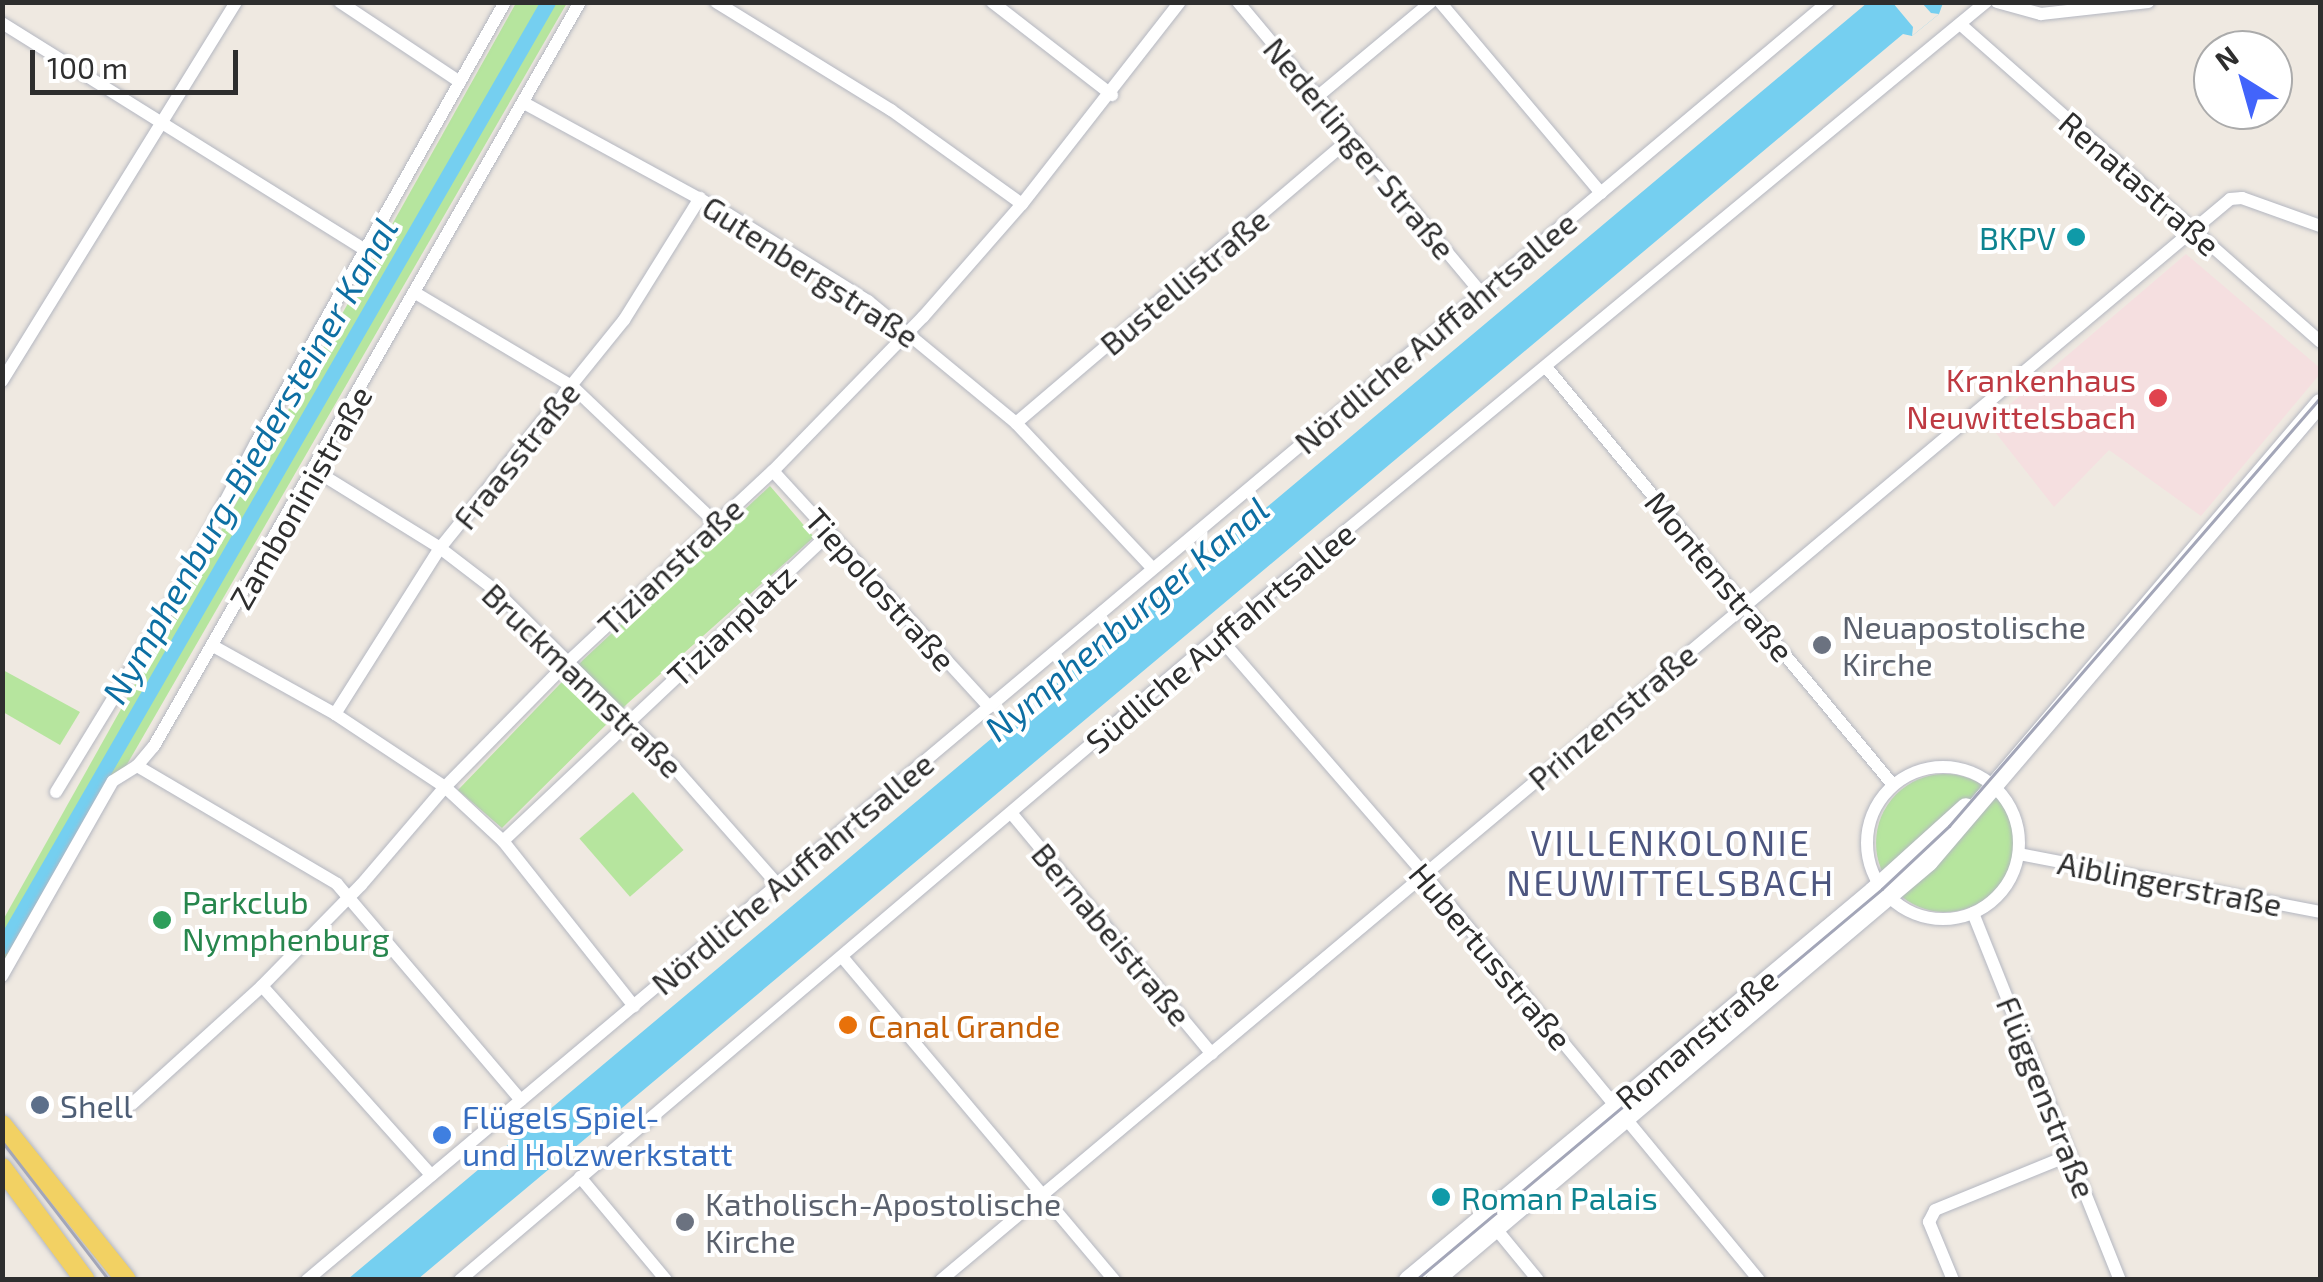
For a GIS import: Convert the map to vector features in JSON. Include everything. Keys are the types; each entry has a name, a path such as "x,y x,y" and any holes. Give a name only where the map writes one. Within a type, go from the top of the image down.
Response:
{"main road":[{"name":"Romanstraße","path":"1408,1280 1490,1222 1884,892 1987,789 2320,403"},
{"path":"2,1125 126,1280"},
{"path":"2,1168 85,1280"},
{"name":"Romanstraße","path":"1435,1280 1490,1222"}],"street":[{"path":"2,381 236,2"},
{"path":"340,2 460,82"},
{"path":"56,792 175,597 256,443 506,2"},
{"name":"Zamboninistraße","path":"2,976 112,782 137,766 154,746 316,471 580,2"},
{"path":"716,2 854,86 1022,204"},
{"path":"992,2 1112,94"},
{"name":"Tizianstraße","path":"132,1104 262,986 349,897 445,787 570,660 773,471 908,331 1022,204 1112,94 1180,2"},
{"name":"Nederlinger Straße","path":"1238,2 1482,294"},
{"path":"1318,97 1431,2"},
{"path":"1440,2 1601,193"},
{"name":"Nördliche Auffahrtsallee","path":"308,1280 1151,567 1828,2"},
{"name":"Südliche Auffahrtsallee","path":"460,1280 844,958 1218,636 1986,2"},
{"path":"1997,2 2041,14 2148,2"},
{"path":"2,23 367,250"},
{"name":"Renatastraße","path":"1960,24 2320,341"},
{"name":"Gutenbergstraße","path":"524,103 700,198 815,266 908,331 1016,423 1151,567"},
{"name":"Bustellistraße","path":"1016,423 1351,138"},
{"name":"Fraasstraße","path":"335,714 440,548 574,387 654,274 700,198"},
{"name":"Prinzenstraße","path":"941,1280 2230,200 2242,198 2320,226"},
{"path":"417,294 574,387 717,524"},
{"name":"Montenstraße","path":"1546,367 1893,785"},
{"name":"Bruckmannstraße","path":"316,471 440,548 494,590 629,720 778,884"},
{"name":"Tiepolostraße","path":"773,471 989,707"},
{"name":"Tizianplatz","path":"502,841 830,533"},
{"name":"Hubertusstraße","path":"1218,636 1424,874 1758,1280"},
{"path":"213,646 335,714 445,787 502,841 634,1006"},
{"path":"137,766 321,871 349,897 521,1100"},
{"path":"1943,766 1969,771 1987,789 2008,802 2017,822 2019,854 2004,890 1973,914 1932,919 1905,910 1884,892 1869,862 1867,834 1875,807 1893,785 1916,771 1943,766"},
{"name":"Bernabeistraße","path":"1012,814 1212,1054"},
{"name":"Aiblingerstraße","path":"2019,854 2320,912"},
{"name":"Flüggenstraße","path":"1973,914 2120,1280"},
{"path":"844,958 1114,1280"},
{"path":"262,986 432,1175"},
{"path":"1952,1280 1928,1222 1934,1210 2070,1155"},
{"path":"580,1177 666,1280"},
{"path":"1490,1222 1538,1280"}],"shaded area":[{"name":"Krankenhaus Neuwittelsbach","path":"2186,254 2320,368 2320,374 2201,516 2109,450 2054,507 1988,423"}],"green space":[{"path":"516,3 567,3 3,979 3,920"},
{"path":"770,486 814,537 628,703 502,828 458,790 583,660"},
{"path":"3,670 80,712 60,745 3,712"},
{"path":"1945,774 1971,780 1994,794 2008,817 2014,843 2008,869 1994,892 1971,906 1945,912 1919,906 1896,892 1882,869 1876,843 1882,817 1896,794 1919,780"},
{"path":"633,792 684,850 630,897 579,839"}],"water":[{"name":"Nymphenburger Kanal","path":"1867,3 1943,3 1939,14 1912,36 1903,34 418,1279 348,1279"}],"pier":[{"path":"1893,3 1922,3 1931,13 1939,14 1912,36 1913,27"}],"waterway":[{"name":"Nymphenburg-Biedersteiner Kanal","path":"2,947 548,2"}],"tram line":[{"path":"1416,1280 1882,889 1949,826 2320,398"},
{"path":"2,1141 109,1280"}],"place":[{"name":"BKPV","path":"2076,237"},
{"name":"Krankenhaus Neuwittelsbach","path":"2158,398"},
{"name":"Neuapostolische Kirche","path":"1822,645"},
{"name":"Parkclub Nymphenburg","path":"162,920"},
{"name":"Canal Grande","path":"848,1025"},
{"name":"Shell","path":"40,1105"},
{"name":"Flügels Spiel- und Holzwerkstatt","path":"442,1135"},
{"name":"Roman Palais","path":"1441,1197"},
{"name":"Katholisch-Apostolische Kirche","path":"685,1222"}],"district":[{"name":"VILLENKOLONIE NEUWITTELSBACH","path":"1671,862"}]}
